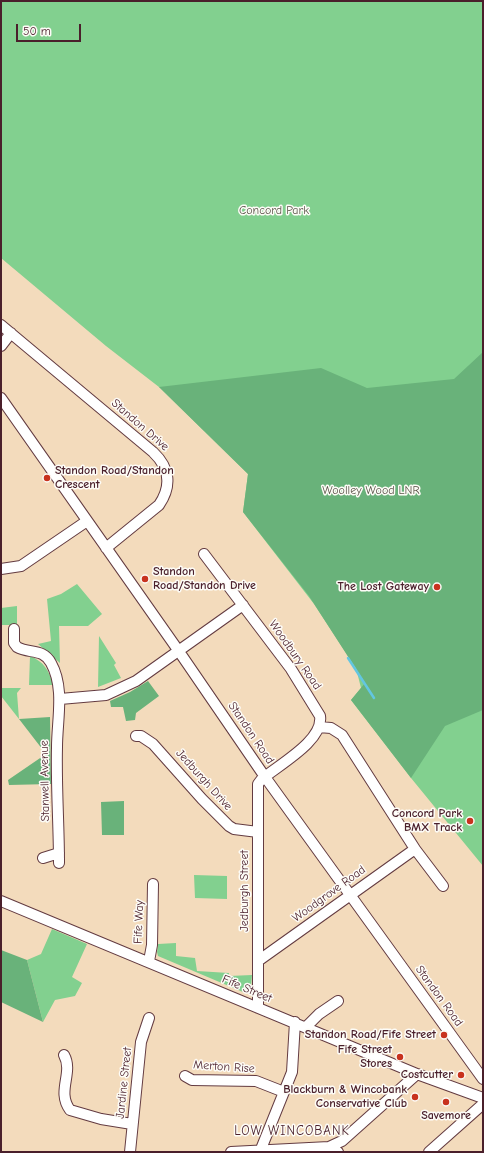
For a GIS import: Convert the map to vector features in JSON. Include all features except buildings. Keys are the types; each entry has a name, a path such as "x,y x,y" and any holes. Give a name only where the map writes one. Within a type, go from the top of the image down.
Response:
{"street":[{"name":"Standon Drive","path":"1,325 153,452 165,466 168,481 167,489 160,505 106,548"},
{"path":"1,346 12,333"},
{"name":"Standon Road","path":"1,398 265,776 483,1079"},
{"path":"1,569 21,566 87,521"},
{"name":"Woodbury Road","path":"204,554 291,669 320,716 319,727"},
{"path":"60,699 106,695 118,691 136,681 243,605"},
{"name":"Stanwell Avenue","path":"14,629 14,643 17,647 38,651 51,662 56,675 60,699 57,748 59,858 43,858"},
{"path":"265,776 299,751 312,738 319,727 331,728 342,735 414,848 443,886"},
{"name":"Jedburgh Drive","path":"136,736 141,736 154,744 202,799 230,826 234,829 258,832"},
{"name":"Jedburgh Street","path":"258,1008 257,790 258,784 265,776"},
{"name":"Woodgrove Road","path":"258,961 414,848"},
{"name":"Fife Way","path":"149,961 152,945 153,884"},
{"name":"Fife Street","path":"1,900 417,1074 483,1098"},
{"path":"306,1027 319,1014 338,1001"},
{"name":"Jardine Street","path":"130,1152 141,1042 149,1018"},
{"path":"261,1149 292,1072 295,1022"},
{"path":"64,1055 67,1063 64,1100 70,1110 101,1119 132,1124"},
{"path":"230,1152 261,1149 329,1147 342,1141 417,1074"},
{"name":"Merton Rise","path":"185,1076 192,1080 256,1081 284,1092"},
{"path":"429,1152 483,1104"},
{"path":"329,1147 338,1152"}],"green space":[{"name":"Concord Park","path":"1,1 483,1 483,866 411,778 351,700 361,688 356,668 314,604 243,512 248,474 159,387 106,346 1,258"},
{"name":"Woolley Wood LNR","path":"483,352 483,710 445,726 411,778 351,700 365,683 309,596 243,512 248,474 159,387 321,368 367,388 454,379"},
{"path":"77,584 102,614 88,626 59,626 60,663 38,644 51,641 47,599 61,594"},
{"path":"17,606 17,625 1,625 1,608"},
{"path":"99,636 116,663 114,665 121,678 98,687"},
{"path":"30,656 39,661 45,667 50,675 53,685 29,685"},
{"path":"148,681 159,696 136,713 135,720 126,721 123,707 111,707 110,701 130,692"},
{"path":"1,688 21,688 17,693 19,719 1,696"},
{"path":"50,717 51,784 9,785 8,780 46,754 19,719"},
{"path":"124,801 124,835 102,835 101,802"},
{"path":"194,875 227,876 227,899 195,898"},
{"path":"52,929 87,944 72,977 82,983 75,996 55,1000 43,1022 27,960 41,954"},
{"path":"176,943 176,956 195,958 197,971 229,973 229,976 252,975 251,987 248,991 243,992 158,956 158,944"},
{"path":"1,950 27,960 43,1022 1,1002"}],"waterway":[{"path":"348,658 374,698"}],"place":[{"name":"Standon Road/Standon Crescent","path":"47,478"},
{"name":"Standon Road/Standon Drive","path":"145,579"},
{"name":"The Lost Gateway","path":"437,587"},
{"name":"Concord Park BMX Track","path":"470,821"},
{"name":"Standon Road/Fife Street","path":"444,1035"},
{"name":"Fife Street Stores","path":"400,1057"},
{"name":"Costcutter","path":"461,1075"},
{"name":"Blackburn & Wincobank Conservative Club","path":"415,1097"},
{"name":"Savemore","path":"446,1102"}],"district":[{"name":"LOW WINCOBANK","path":"292,1131"}]}
